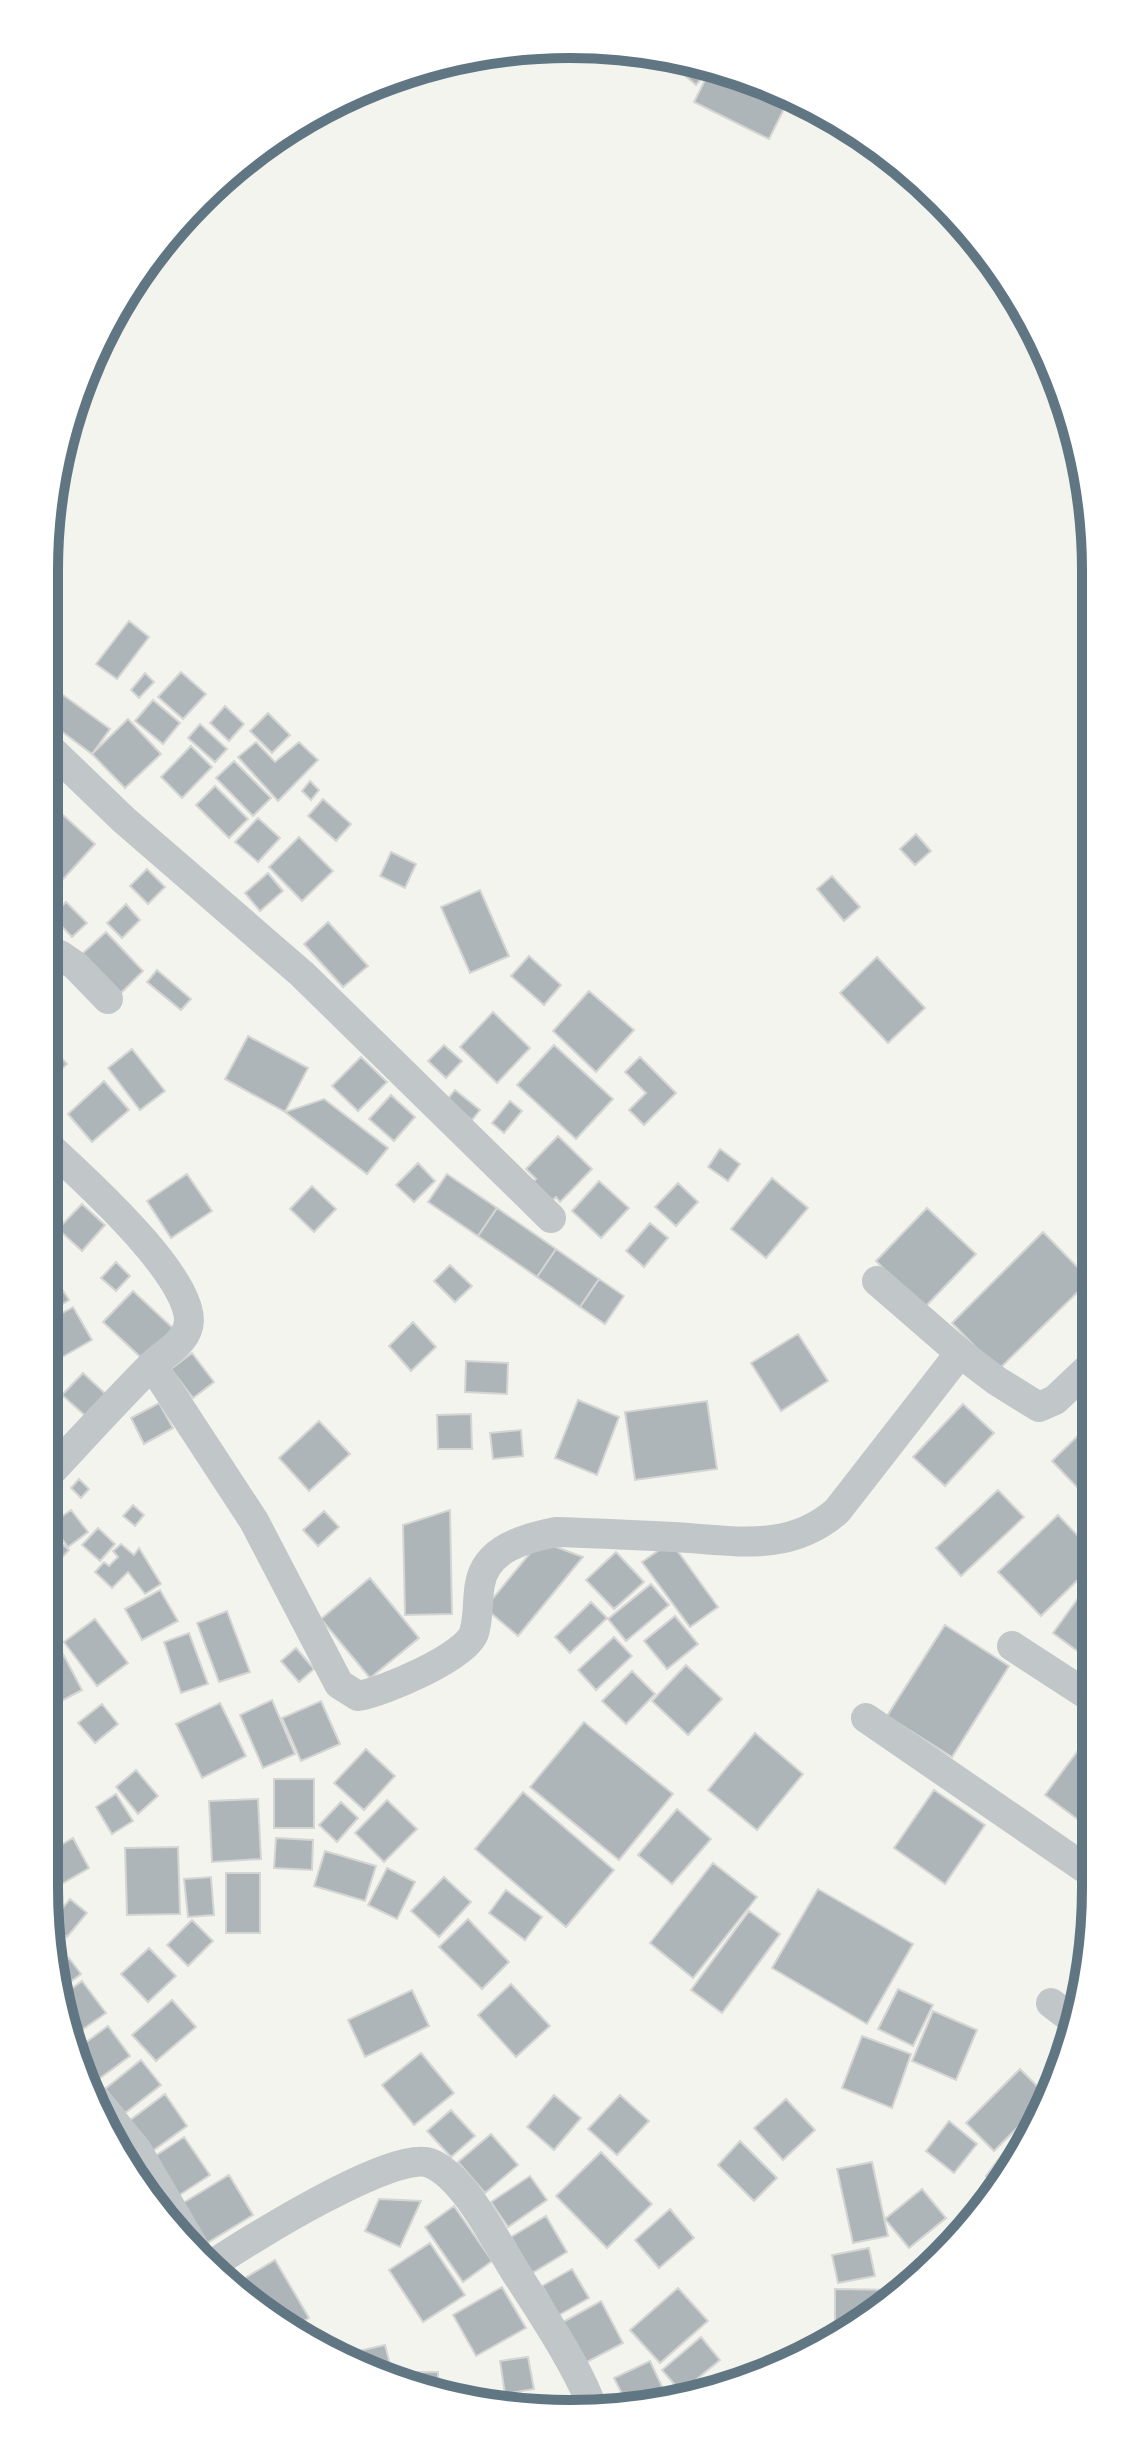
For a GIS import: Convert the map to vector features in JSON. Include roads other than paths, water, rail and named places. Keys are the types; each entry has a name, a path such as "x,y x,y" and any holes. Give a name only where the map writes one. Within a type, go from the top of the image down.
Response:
{"street":[{"path":"58,756 124,820 302,974 551,1218"},
{"path":"58,956 76,966 108,999"},
{"path":"58,1155 96,1190 152,1252 180,1289 188,1312 189,1327 181,1342 152,1365 58,1464"},
{"path":"877,1281 960,1353 1039,1407 1055,1400 1082,1374"},
{"path":"152,1365 254,1521 339,1684 358,1696 446,1660 463,1648 474,1635 480,1581 489,1564 502,1550 529,1538 556,1532 730,1543 784,1539 818,1529 837,1511 960,1353"},
{"path":"1012,1646 1082,1692"},
{"path":"866,1718 1082,1866"},
{"path":"1051,2003 1066,2015"},
{"path":"118,2126 137,2150 172,2211"},
{"path":"219,2261 333,2192 412,2162 429,2163 453,2178 471,2204 542,2313 587,2399"}]}
